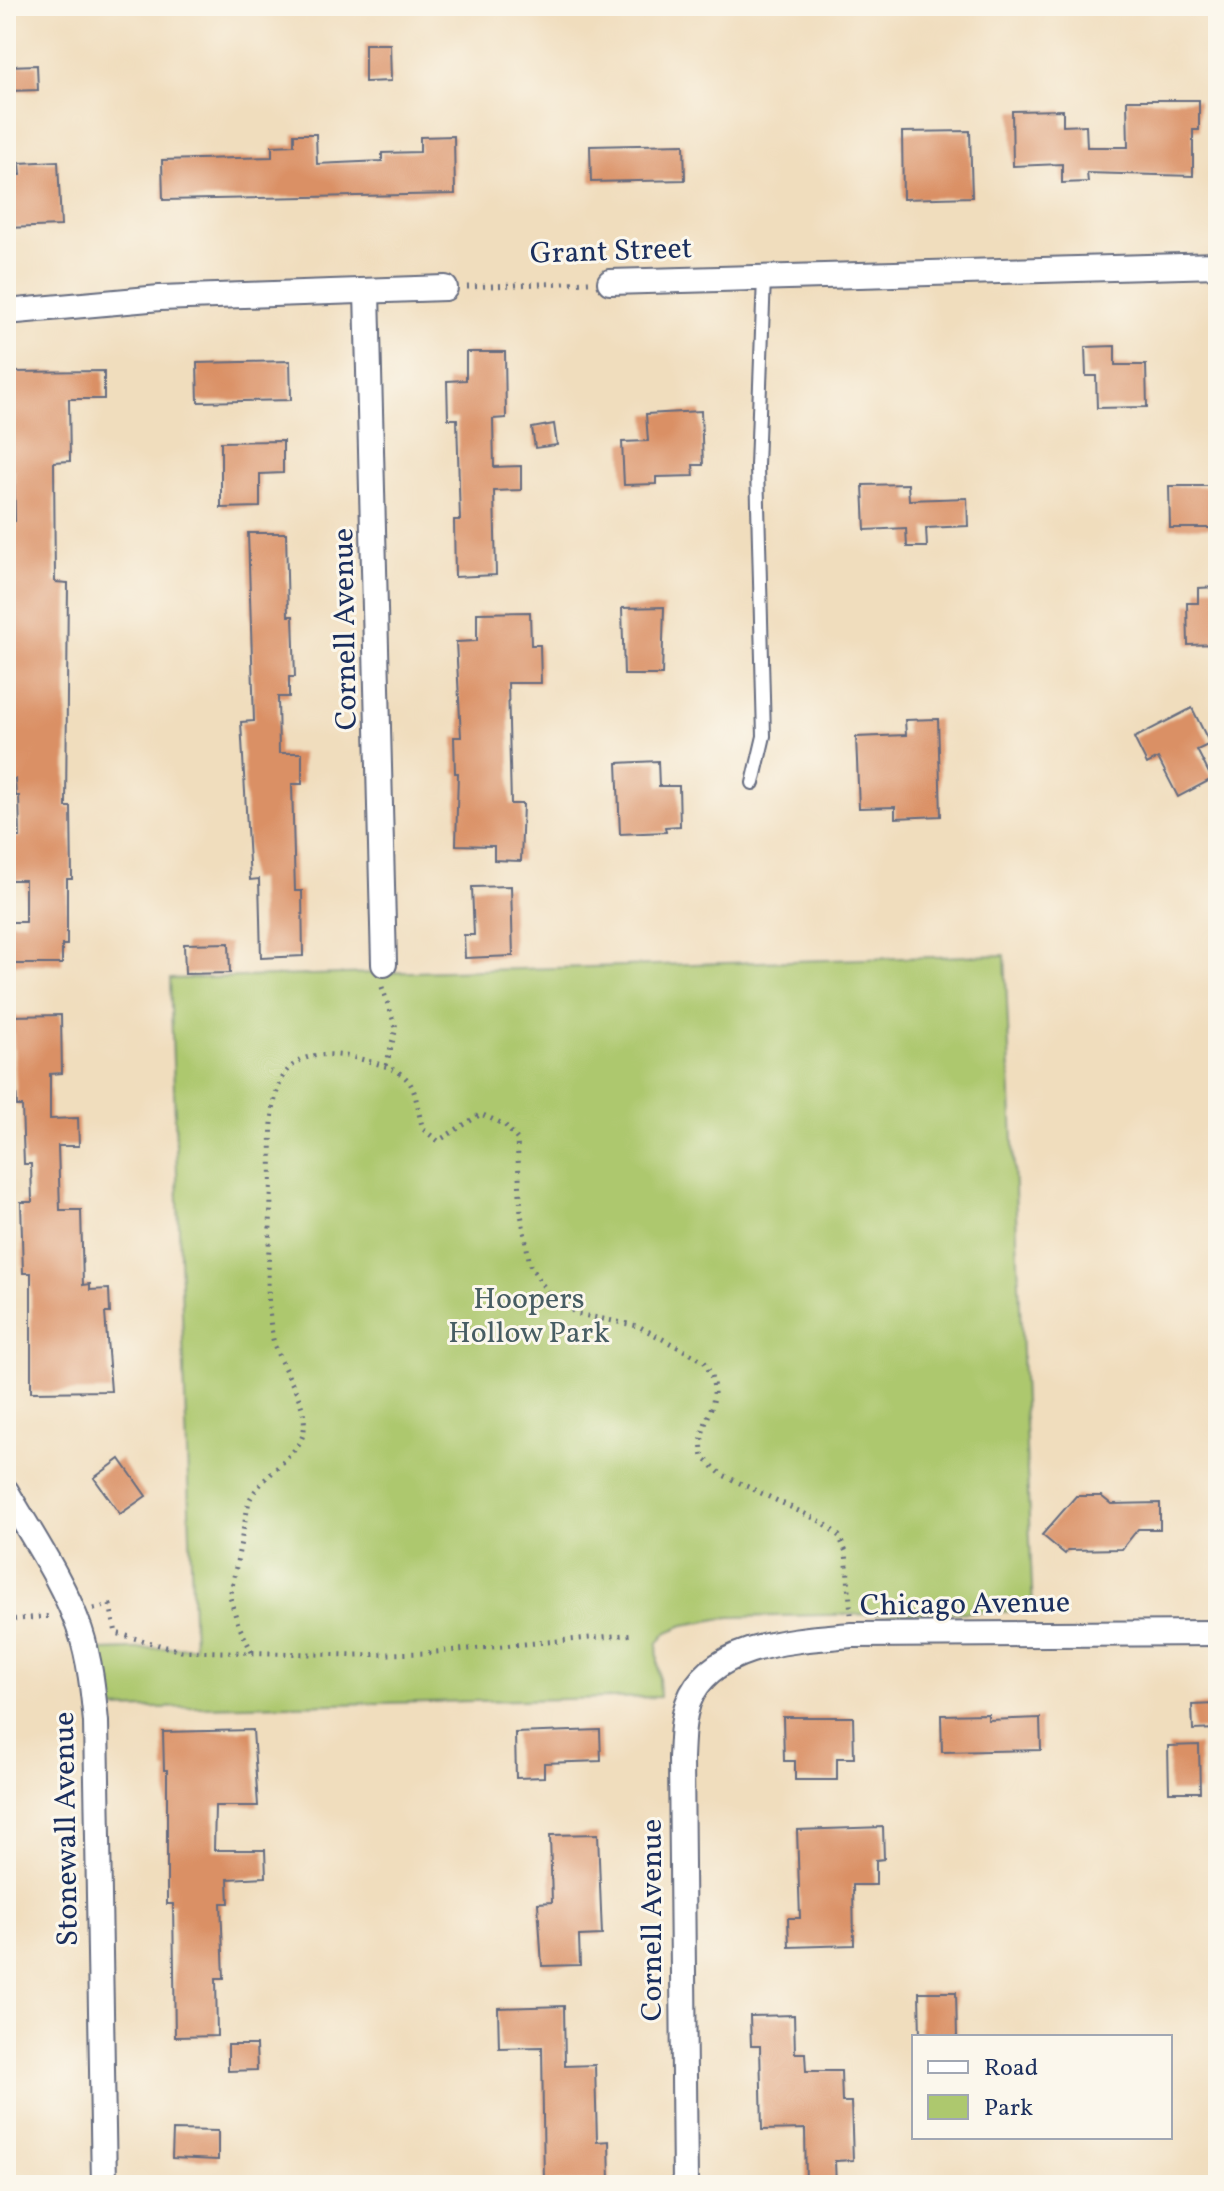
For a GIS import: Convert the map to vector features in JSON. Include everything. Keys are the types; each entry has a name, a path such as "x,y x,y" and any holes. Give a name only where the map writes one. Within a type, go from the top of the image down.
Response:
{"street":[{"name":"Grant Street","path":"610,282 1218,265"},
{"path":"6,312 160,298 445,288"},
{"name":"Cornell Avenue","path":"367,292 384,964"},
{"name":"Stonewall Avenue","path":"6,1491 72,1614 91,1674 96,1722 104,2185"},
{"name":"Chicago Avenue","path":"718,1666 766,1647 852,1635 1218,1633"},
{"name":"Cornell Avenue","path":"685,2185 683,1720 689,1699 718,1666"}],"lane":[{"path":"753,783 764,736 757,466 764,277"}],"path":[{"name":"Grant Street","path":"445,288 610,282"},
{"path":"384,964 382,989 396,1028 386,1066"},
{"path":"252,1652 238,1624 230,1597 249,1501 255,1487 292,1452 304,1431 300,1403 276,1353 269,1308 272,1099 285,1076 311,1055 347,1054 386,1066 411,1082 418,1095 423,1129 429,1137 438,1141 449,1137 481,1114 505,1125 517,1139 521,1214 530,1265 551,1298 578,1314 638,1326 704,1361 716,1392 715,1404 701,1434 703,1457 721,1474 824,1523 839,1536 849,1576 852,1635"},
{"path":"6,1620 72,1614 110,1605 116,1633 150,1645 181,1651 425,1653 635,1634"}],"green space":[{"name":"Hoopers Hollow Park","path":"1005,955 1033,1611 730,1617 684,1625 667,1632 657,1644 660,1697 111,1709 100,1650 194,1647 170,979"}],"building":[{"path":"365,44 390,44 391,81 365,82"},
{"path":"37,65 38,90 9,91 9,66"},
{"path":"1127,100 1199,100 1199,130 1193,130 1193,176 1087,173 1088,182 1062,183 1062,164 1013,166 1012,111 1063,110 1063,126 1086,125 1087,147 1128,147"},
{"path":"970,131 972,197 903,199 902,132"},
{"path":"294,134 316,134 317,164 382,161 382,153 420,152 420,137 454,136 455,194 163,200 162,160 272,157 272,146 294,145"},
{"path":"684,144 685,180 591,182 590,146"},
{"path":"58,161 61,226 6,228 6,175 21,175 20,163"},
{"path":"1115,346 1115,365 1146,365 1147,407 1097,408 1096,376 1086,376 1085,347"},
{"path":"466,352 505,352 506,418 493,419 494,467 521,466 521,490 494,491 496,575 455,577 454,520 460,520 457,419 448,419 447,381 466,380"},
{"path":"290,361 291,400 198,402 197,363"},
{"path":"104,371 104,399 69,399 70,461 54,462 55,582 68,583 66,807 71,807 72,879 67,879 67,945 62,945 62,964 9,964 9,922 25,922 25,880 8,880 7,837 20,837 19,796 16,796 15,779 6,779 10,556 6,556 6,522 15,521 14,470 6,470 6,435 12,435 11,372"},
{"path":"701,411 703,465 693,465 694,476 656,477 656,484 624,485 622,442 648,441 646,414"},
{"path":"554,424 557,445 535,448 532,428"},
{"path":"283,441 283,473 260,474 260,507 221,508 221,442"},
{"path":"908,484 909,500 967,498 968,526 926,528 927,547 907,547 906,528 865,530 863,485"},
{"path":"1169,486 1218,486 1218,528 1170,528"},
{"path":"248,533 286,533 288,616 293,616 295,677 289,677 289,697 278,697 279,753 302,753 302,784 292,784 295,891 302,891 303,956 261,958 259,879 250,880 241,722 254,721"},
{"path":"1218,587 1218,644 1188,645 1187,603 1198,603 1198,588"},
{"path":"664,607 662,675 624,675 622,608"},
{"path":"530,612 531,645 540,645 541,683 508,683 511,804 523,804 521,861 494,860 494,846 456,845 458,773 455,773 454,737 461,737 456,642 477,641 477,613"},
{"path":"1192,708 1210,744 1197,750 1212,779 1178,797 1158,758 1147,764 1134,738"},
{"path":"938,719 941,816 895,818 895,807 859,808 856,737 906,735 905,720"},
{"path":"658,761 659,786 679,786 680,826 665,827 666,832 620,834 617,763"},
{"path":"511,886 513,956 465,958 464,935 474,935 472,887"},
{"path":"229,943 230,973 185,974 184,944"},
{"path":"61,1015 62,1073 50,1074 50,1119 78,1118 79,1146 58,1146 60,1210 81,1210 83,1285 90,1284 90,1290 109,1289 110,1313 105,1313 111,1391 31,1392 31,1273 23,1273 21,1202 32,1202 31,1164 24,1164 22,1106 17,1106 12,1016"},
{"path":"120,1459 146,1496 120,1514 94,1478"},
{"path":"1076,1496 1101,1496 1111,1504 1160,1503 1160,1529 1138,1529 1122,1549 1068,1550 1065,1554 1042,1535"},
{"path":"1216,1704 1217,1729 1193,1730 1192,1705"},
{"path":"988,1714 988,1720 1040,1718 1041,1750 942,1752 941,1715"},
{"path":"783,1717 853,1717 854,1758 837,1758 837,1780 795,1780 795,1761 784,1761"},
{"path":"253,1730 258,1806 215,1806 214,1850 265,1850 266,1877 228,1879 229,1903 221,1903 224,1978 216,1978 217,2036 175,2037 173,1904 167,1904 167,1770 164,1770 163,1732"},
{"path":"600,1730 601,1761 544,1763 544,1777 516,1778 515,1733"},
{"path":"1199,1745 1200,1792 1169,1792 1168,1746"},
{"path":"883,1827 884,1859 876,1860 876,1885 853,1885 854,1945 789,1947 788,1918 800,1918 797,1830"},
{"path":"598,1834 602,1935 579,1936 580,1965 542,1966 538,1903 552,1902 550,1835"},
{"path":"919,1992 956,1992 957,2035 920,2035"},
{"path":"564,2006 565,2066 595,2065 597,2142 609,2141 610,2181 544,2183 542,2047 499,2048 498,2008"},
{"path":"794,2015 795,2053 805,2053 806,2071 841,2071 842,2102 851,2102 853,2160 835,2161 836,2185 806,2185 805,2129 762,2130 760,2046 751,2046 750,2016"},
{"path":"228,2045 256,2045 257,2070 228,2071"},
{"path":"173,2130 218,2131 218,2160 172,2158"}]}
